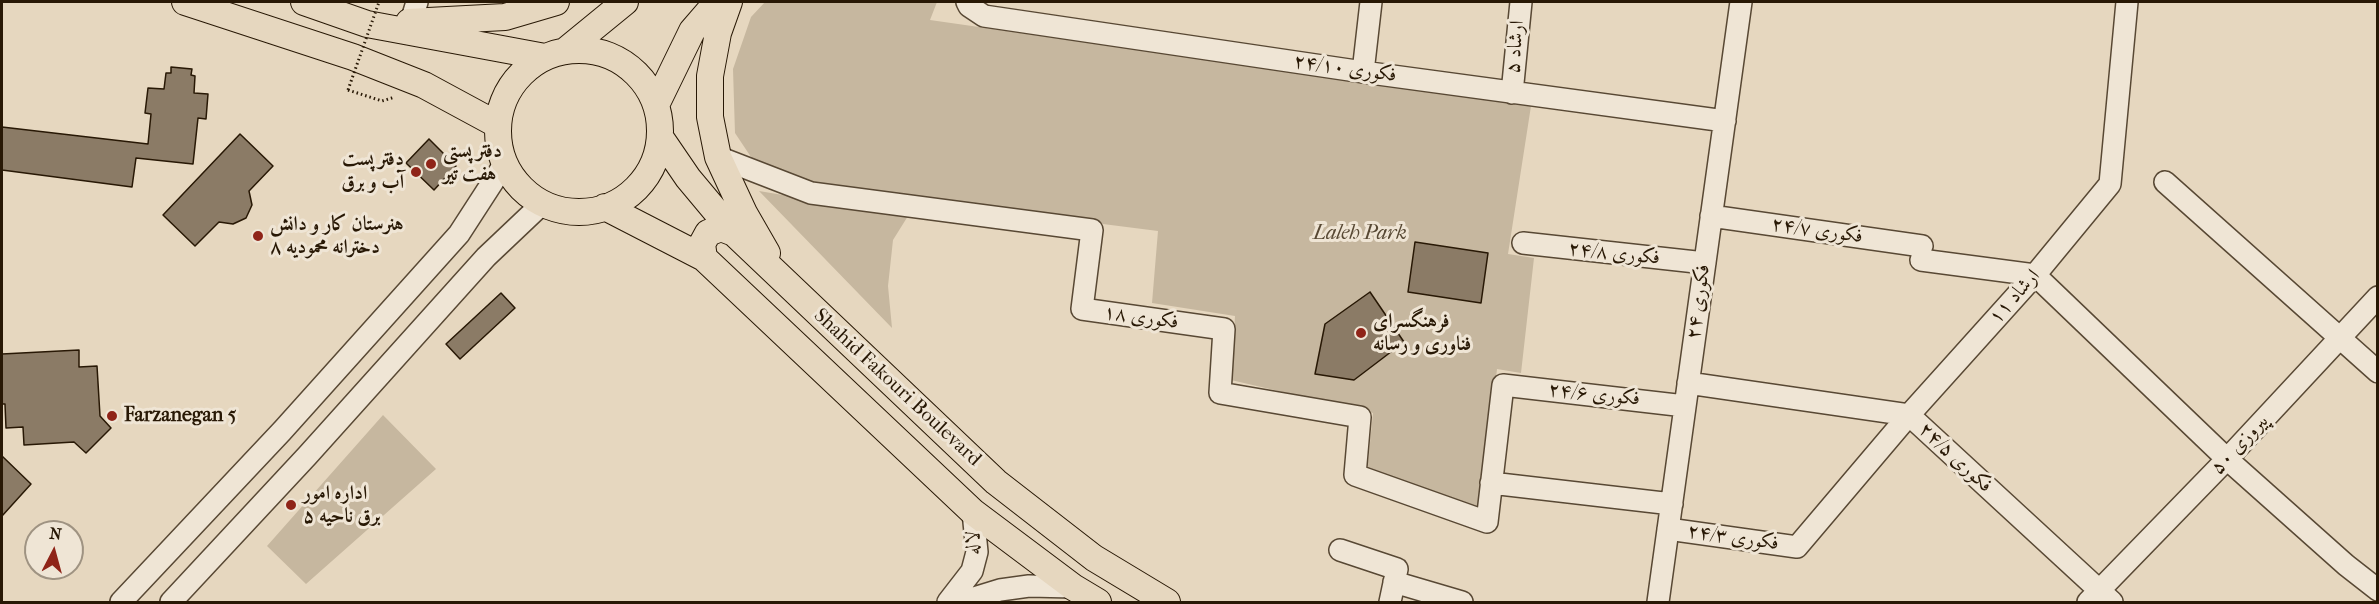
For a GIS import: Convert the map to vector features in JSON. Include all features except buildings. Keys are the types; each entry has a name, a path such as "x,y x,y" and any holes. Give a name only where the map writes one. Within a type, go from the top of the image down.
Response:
{"main road":[{"path":"184,2 353,57 424,85 498,124"},
{"path":"304,2 367,24 555,54 586,50 609,55 629,67 646,84 656,105 660,121 660,137 655,160 644,180 626,197 605,207 584,211 563,210 543,203 515,180 505,163 499,144 498,124 502,104 512,84 527,69 555,54 625,2"},
{"path":"367,24 414,12 506,17 556,2"},
{"path":"656,105 692,31 717,2"},
{"path":"729,2 718,33 710,76 710,117 718,157 744,213 784,282"},
{"name":"Shahid Fakouri Boulevard","path":"660,137 688,178 734,233 996,482 1094,558 1167,603"},
{"name":"Shahid Fakouri Boulevard","path":"605,207 704,258 973,512 1098,603"},
{"path":"704,258 702,244 708,233 721,228 734,233"}],"street":[{"path":"1363,72 1371,2"},
{"name":"ارشاد ۵","path":"1512,93 1521,2"},
{"name":"فکوری ۲۴","path":"1658,603 1741,2"},
{"name":"ارشاد ۱۱","path":"1797,547 1909,416 2035,275 2110,184 2127,2"},
{"name":"فکوری ۲۴/۱۰","path":"968,4 984,16 1363,72 1725,121"},
{"name":"فکوری ١٨","path":"718,157 811,194 1092,230 1082,309 1224,329 1220,393 1360,417 1355,475 1486,522 1491,483"},
{"path":"121,603 282,431 459,234 505,163"},
{"path":"2165,182 2378,372"},
{"path":"171,603 486,257 543,203"},
{"name":"فکوری ۲۴/۷","path":"1711,216 2035,275"},
{"name":"فکوری ۲۴/۸","path":"1523,243 1705,264"},
{"path":"2035,275 2227,459 2346,565 2378,590"},
{"name":"پیروزی ۵۰","path":"2100,599 2378,297"},
{"name":"فکوری ۲۴/۵","path":"1688,383 1909,416 2100,599"},
{"name":"فکوری ۲۴/۶","path":"1491,483 1503,385 1685,406"},
{"path":"282,431 307,456"},
{"path":"1491,483 1672,504"},
{"name":"لاله","path":"948,603 972,572 977,552 973,512"},
{"name":"فکوری ۲۴/۳","path":"1668,529 1797,547"},
{"path":"1340,550 1462,603"},
{"path":"1390,603 1396,575"},
{"path":"961,603 1000,590 1029,586 1073,587"}],"path":[{"path":"379,2 348,90 382,101"}],"green space":[{"name":"Laleh Park","path":"765,2 937,2 930,20 1531,106 1508,254 1534,258 1521,373 1497,369 1481,511 1367,473 1373,413 1231,380 1235,316 1152,303 1158,231 812,187 759,169 735,133 733,69 751,17"},
{"path":"759,191 908,216 893,240 888,286 892,328"},
{"path":"383,415 436,469 306,584 267,546"}],"place":[{"name":"دفتر پستی هفت تیر","path":"431,164"},
{"name":"دفتر پست آب و برق","path":"416,172"},
{"name":"هنرستان کار و دانش دخترانه محمودیه ۸","path":"258,236"},
{"name":"فرهنگسرای فناوری و رسانه","path":"1361,333"},
{"name":"Farzanegan 5","path":"112,416"},
{"name":"اداره امور برق ناحیه ۵","path":"291,505"}]}
